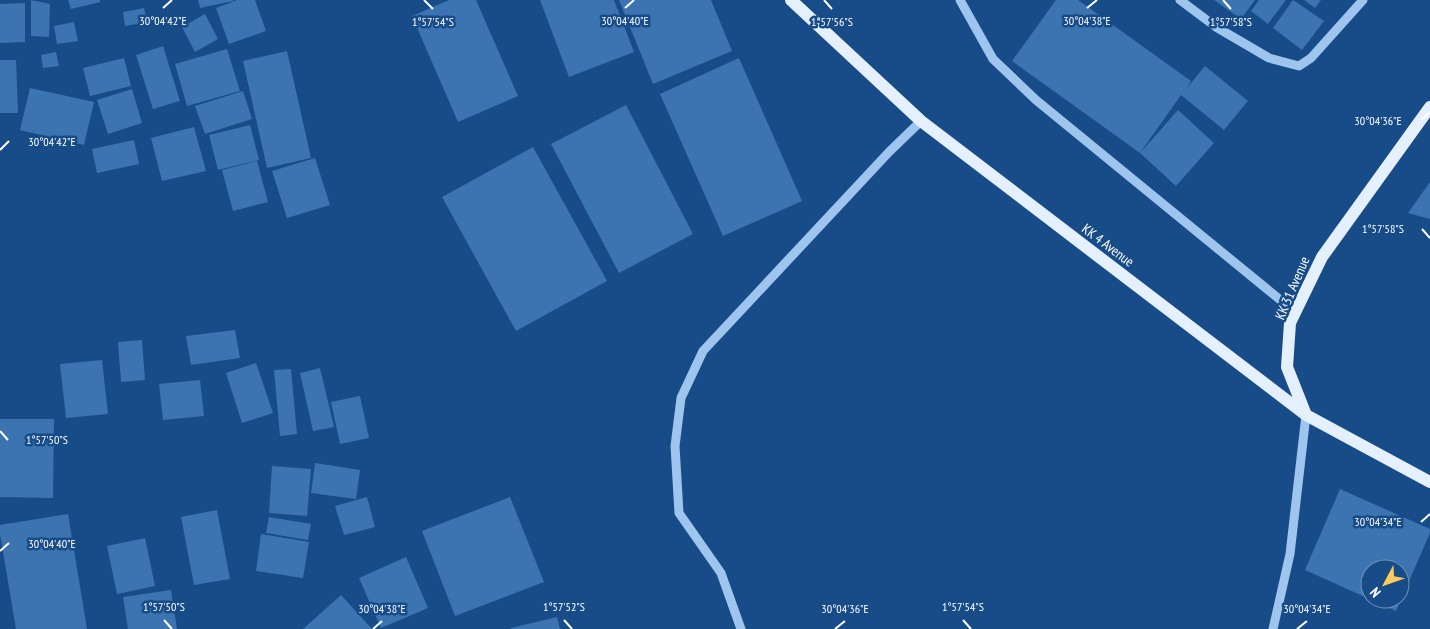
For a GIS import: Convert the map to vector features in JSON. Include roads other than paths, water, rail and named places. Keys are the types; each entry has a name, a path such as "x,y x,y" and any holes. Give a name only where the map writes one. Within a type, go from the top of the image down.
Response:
{"main road":[{"name":"KK 4 Avenue","path":"791,0 921,121 1306,416 1430,482"},
{"name":"KK 31 Avenue","path":"1306,416 1287,367 1290,323 1322,256 1430,107"}],"street":[{"path":"960,0 993,58 1036,100 1295,312"},
{"path":"1180,0 1216,27 1269,58 1299,66 1311,58 1363,0"},
{"path":"741,629 720,573 679,513 675,446 681,398 702,351 889,152 921,121"},
{"name":"KK 31 Avenue","path":"1273,629 1290,554 1306,416"}]}
